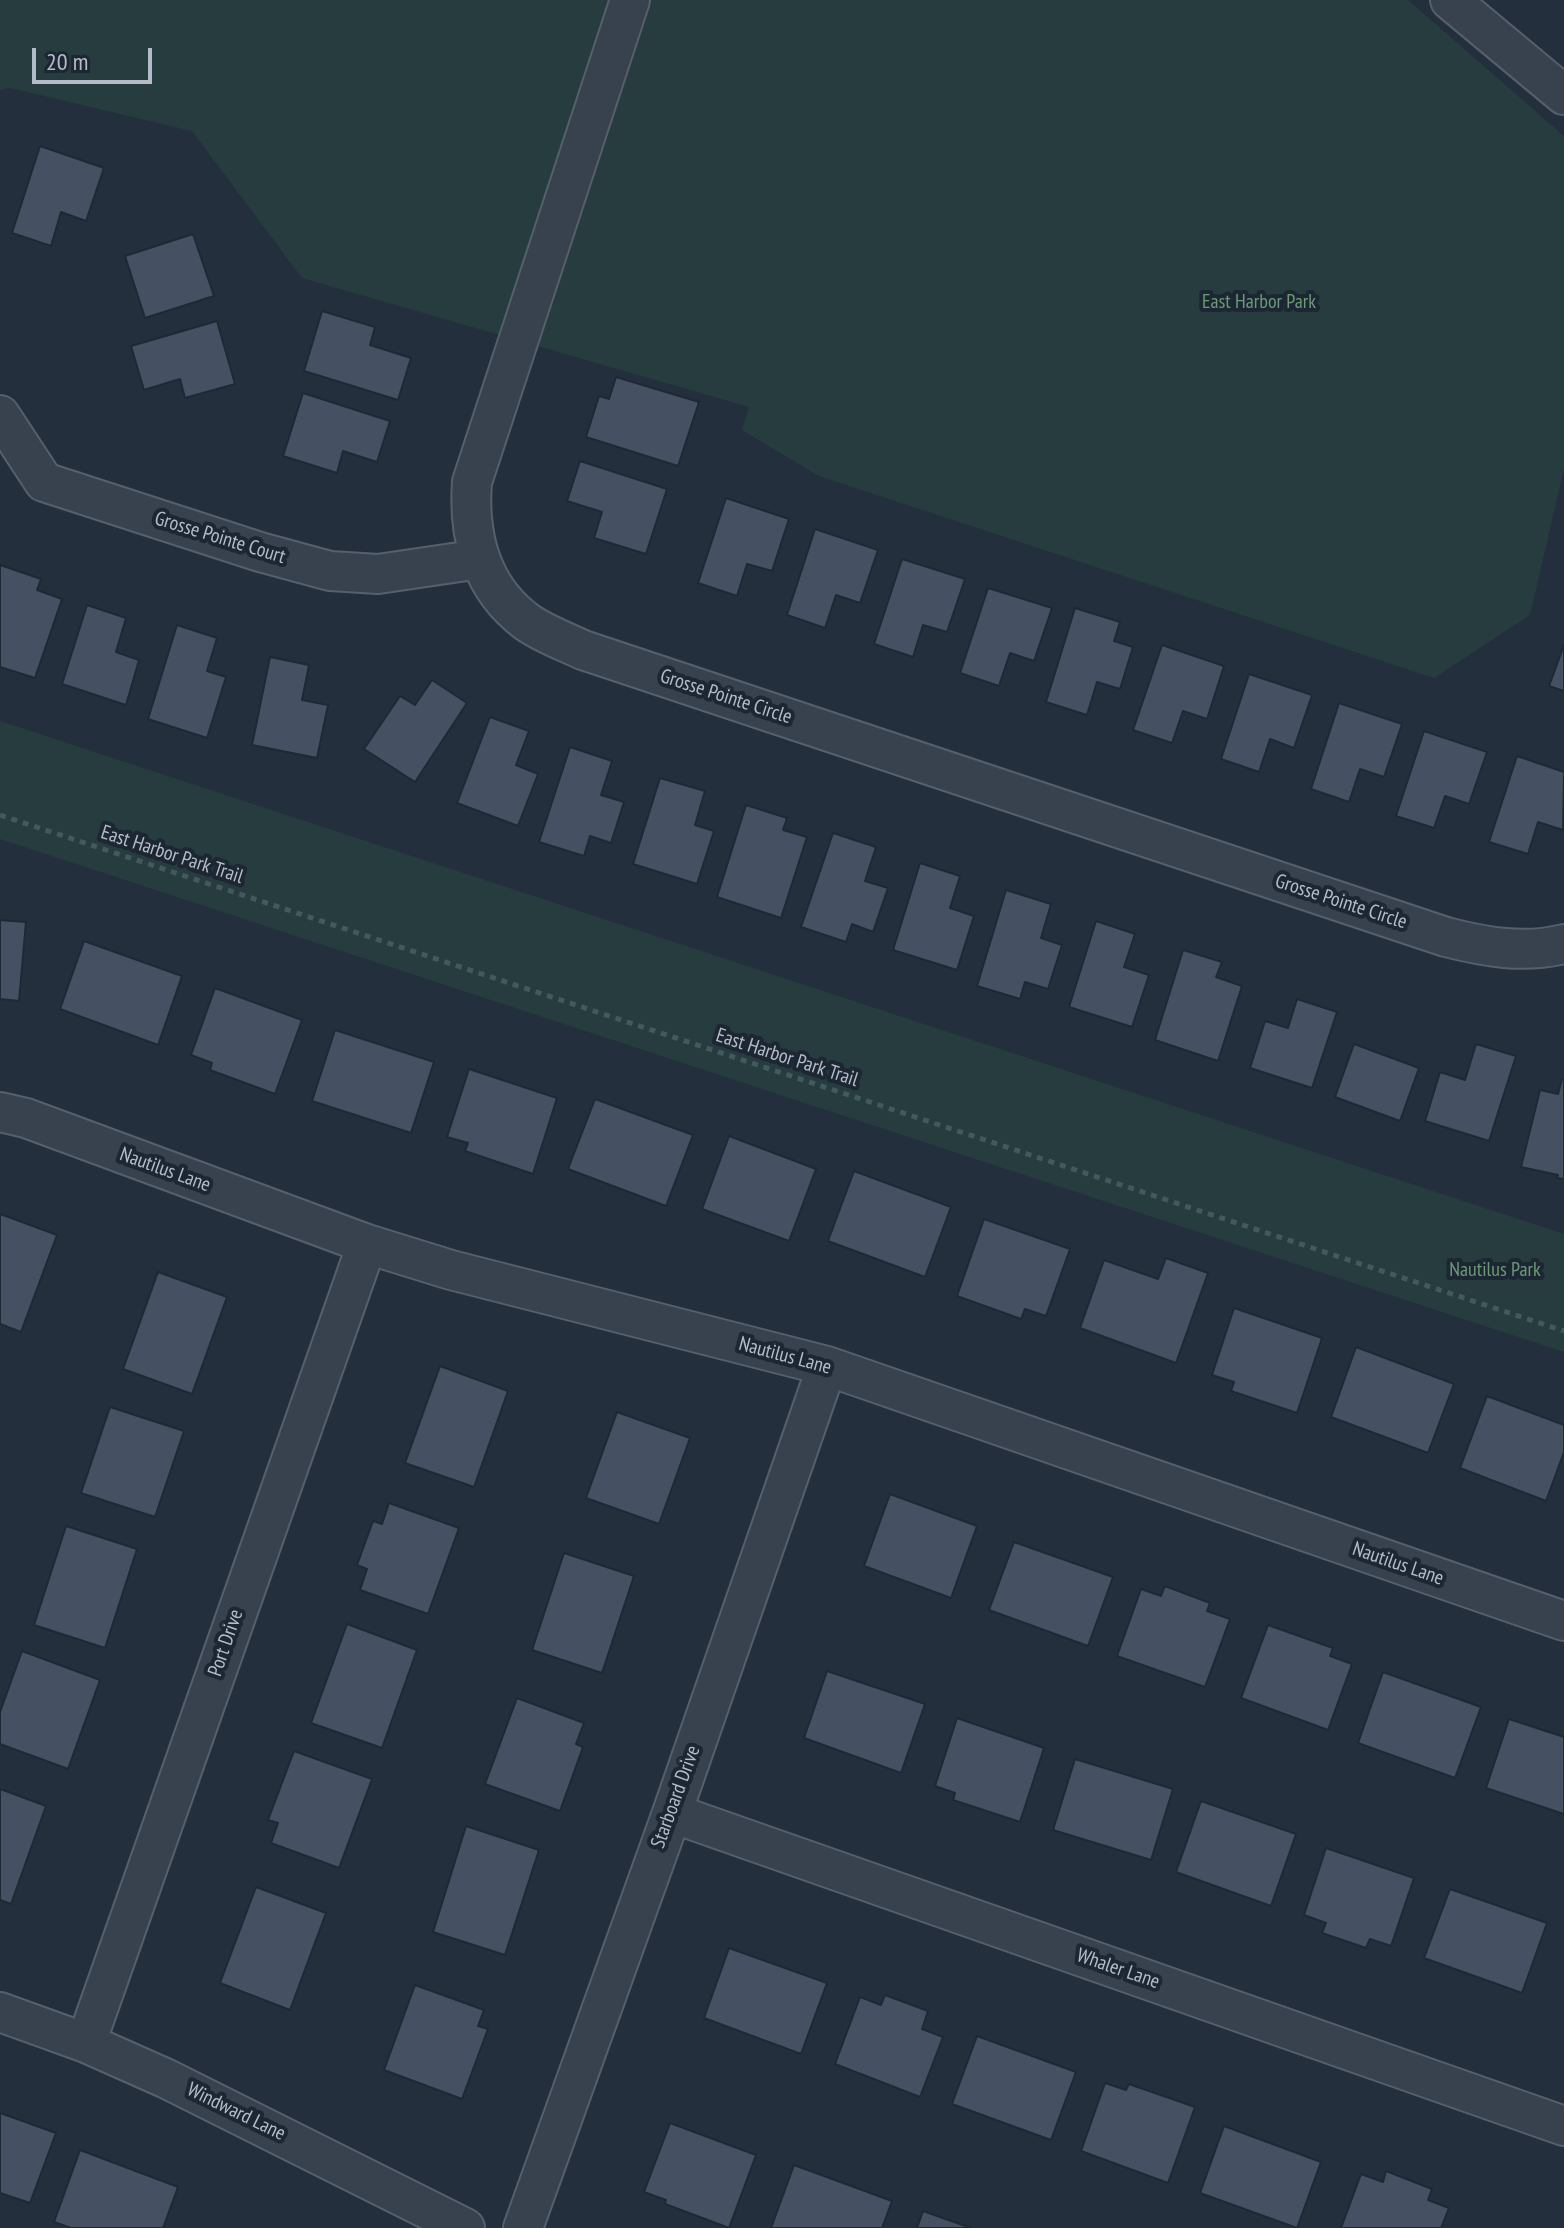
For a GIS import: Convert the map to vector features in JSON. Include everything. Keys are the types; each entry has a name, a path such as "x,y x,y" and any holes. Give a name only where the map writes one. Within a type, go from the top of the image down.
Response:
{"street":[{"name":"Grosse Pointe Circle","path":"630,0 472,482 470,513 480,559 503,599 526,621 583,650 1446,937 1492,948 1528,949 1564,944"},
{"path":"1450,0 1564,95"},
{"name":"Grosse Pointe Court","path":"0,415 44,482 260,552 330,571 378,574 480,559"},
{"name":"Nautilus Lane","path":"0,1112 26,1118 367,1244 451,1270 827,1366 1564,1621"},
{"name":"Port Drive","path":"86,2043 367,1244"},
{"name":"Starboard Drive","path":"523,2228 672,1813 827,1366"},
{"name":"Whaler Lane","path":"672,1813 1564,2126"},
{"name":"Windward Lane","path":"0,2012 86,2043 276,2131 465,2228"}],"path":[{"name":"East Harbor Park Trail","path":"0,815 1564,1331"}],"green space":[{"name":"East Harbor Park","path":"0,0 1408,0 1564,136 1564,469 1530,615 1434,678 819,476 742,430 749,407 302,278 192,131 10,88 0,90"},
{"name":"Nautilus Park","path":"0,721 1564,1234 1564,1352 0,839"}],"building":[{"path":"40,146 104,168 86,221 61,212 51,246 12,233"},
{"path":"193,234 214,296 145,318 125,256"},
{"path":"322,311 375,327 370,345 411,358 398,400 304,371"},
{"path":"217,321 235,384 185,398 180,379 144,390 131,346"},
{"path":"616,377 699,402 678,466 586,437 599,396 609,399"},
{"path":"303,393 390,421 377,462 343,451 337,473 283,456"},
{"path":"580,461 667,489 646,554 594,538 602,512 567,501"},
{"path":"726,498 789,519 772,571 747,564 737,596 698,583"},
{"path":"815,529 878,550 860,603 836,595 825,628 787,615"},
{"path":"902,559 965,579 947,632 923,625 913,657 874,644"},
{"path":"0,565 41,579 37,590 62,599 35,678 0,667"},
{"path":"988,588 1052,608 1034,661 1010,653 999,686 960,673"},
{"path":"87,605 126,618 116,652 139,660 126,705 62,684"},
{"path":"1075,608 1120,622 1114,641 1133,647 1120,689 1097,682 1087,715 1046,702"},
{"path":"177,625 217,638 207,671 226,677 207,738 148,719"},
{"path":"1162,645 1224,666 1207,719 1183,711 1172,743 1133,730"},
{"path":"1564,645 1564,691 1549,686"},
{"path":"270,657 309,665 302,700 328,705 317,758 252,745"},
{"path":"1249,674 1312,695 1294,748 1270,739 1259,772 1221,759"},
{"path":"432,680 467,703 415,782 364,749 400,696 415,705"},
{"path":"1339,703 1402,724 1384,777 1360,769 1349,802 1311,789"},
{"path":"490,717 529,731 516,765 538,774 518,826 457,803"},
{"path":"1424,731 1487,752 1469,804 1445,796 1434,828 1396,816"},
{"path":"570,747 612,761 601,795 624,802 611,843 590,836 584,856 539,842"},
{"path":"1517,756 1564,772 1563,830 1538,822 1528,854 1489,842"},
{"path":"660,778 705,791 695,825 714,831 697,884 633,864"},
{"path":"746,805 787,818 783,830 807,837 781,918 717,897"},
{"path":"833,833 876,847 865,881 888,888 873,932 852,924 846,942 801,927"},
{"path":"920,863 960,876 950,908 974,916 957,970 893,950"},
{"path":"1006,890 1051,904 1041,938 1062,945 1048,989 1025,982 1020,999 977,986"},
{"path":"0,920 26,922 19,1001 0,999"},
{"path":"1096,921 1135,934 1124,967 1149,975 1132,1027 1069,1007"},
{"path":"84,941 182,976 158,1045 60,1009"},
{"path":"1183,950 1222,962 1216,977 1242,986 1218,1061 1155,1040"},
{"path":"215,988 302,1020 275,1094 210,1070 212,1063 191,1055"},
{"path":"1297,999 1337,1012 1312,1088 1250,1068 1265,1021 1288,1028"},
{"path":"335,1030 434,1062 411,1133 312,1101"},
{"path":"1354,1044 1419,1068 1400,1121 1335,1097"},
{"path":"1476,1044 1516,1056 1489,1141 1425,1121 1440,1072 1465,1080"},
{"path":"469,1069 557,1098 533,1174 465,1151 468,1143 447,1137"},
{"path":"1562,1079 1564,1179 1521,1167 1540,1090 1558,1094"},
{"path":"595,1099 693,1135 666,1206 568,1169"},
{"path":"729,1136 816,1169 789,1241 702,1209"},
{"path":"854,1171 951,1207 925,1277 828,1241"},
{"path":"0,1214 57,1235 21,1332 0,1324"},
{"path":"984,1219 1070,1249 1046,1316 1025,1309 1021,1319 957,1296"},
{"path":"1166,1258 1208,1273 1176,1363 1080,1328 1104,1260 1158,1279"},
{"path":"158,1272 227,1297 192,1394 123,1369"},
{"path":"1234,1308 1322,1338 1297,1413 1231,1391 1234,1382 1212,1375"},
{"path":"1356,1347 1454,1384 1428,1453 1331,1417"},
{"path":"440,1366 508,1391 474,1487 405,1463"},
{"path":"1487,1396 1564,1425 1564,1452 1546,1501 1460,1468"},
{"path":"110,1407 184,1431 155,1517 81,1493"},
{"path":"617,1412 690,1438 659,1524 586,1498"},
{"path":"890,1494 977,1526 951,1598 864,1566"},
{"path":"389,1503 459,1528 428,1614 360,1590 367,1569 357,1565 373,1521 382,1524"},
{"path":"66,1526 137,1549 105,1648 34,1625"},
{"path":"1014,1542 1113,1577 1088,1646 989,1610"},
{"path":"564,1553 634,1576 602,1673 532,1650"},
{"path":"1165,1586 1210,1603 1207,1611 1230,1619 1205,1687 1117,1656 1141,1589 1161,1596"},
{"path":"347,1624 417,1650 382,1748 311,1723"},
{"path":"1268,1625 1333,1648 1330,1656 1352,1664 1328,1730 1241,1698"},
{"path":"22,1651 100,1680 68,1769 0,1744 0,1712"},
{"path":"827,1671 925,1704 901,1773 804,1738"},
{"path":"1383,1672 1481,1707 1455,1778 1358,1743"},
{"path":"517,1698 584,1723 576,1744 583,1747 560,1811 485,1784"},
{"path":"957,1718 1044,1748 1020,1822 953,1800 955,1793 935,1786"},
{"path":"1509,1719 1564,1737 1564,1814 1486,1788"},
{"path":"294,1751 372,1779 339,1868 271,1843 278,1823 268,1820"},
{"path":"1075,1759 1173,1789 1151,1860 1053,1830"},
{"path":"0,1789 46,1806 11,1904 0,1900"},
{"path":"1201,1801 1296,1834 1271,1906 1176,1872"},
{"path":"466,1826 539,1850 505,1955 433,1932"},
{"path":"1326,1848 1414,1878 1391,1946 1370,1939 1366,1948 1322,1933 1326,1923 1304,1915"},
{"path":"256,1887 326,1913 290,2010 220,1983"},
{"path":"1450,1889 1547,1923 1522,1993 1424,1958"},
{"path":"729,1948 827,1983 801,2054 704,2018"},
{"path":"415,1985 484,2010 478,2026 488,2029 462,2099 384,2070"},
{"path":"885,1995 928,2011 922,2029 943,2037 920,2097 835,2064 860,1997 881,2005"},
{"path":"977,2036 1076,2072 1051,2140 952,2104"},
{"path":"1105,2083 1126,2090 1129,2084 1195,2107 1168,2183 1081,2151"},
{"path":"0,2113 56,2133 30,2203 0,2193"},
{"path":"670,2123 756,2155 729,2228 665,2204 666,2200 644,2192"},
{"path":"1224,2126 1321,2162 1297,2228 1200,2193"},
{"path":"80,2150 178,2187 163,2228 71,2228 54,2222"},
{"path":"794,2165 892,2201 882,2228 771,2228"},
{"path":"1386,2171 1432,2189 1428,2200 1449,2208 1441,2228 1341,2228 1361,2174 1383,2182"},
{"path":"923,2211 971,2228 917,2228"}]}
